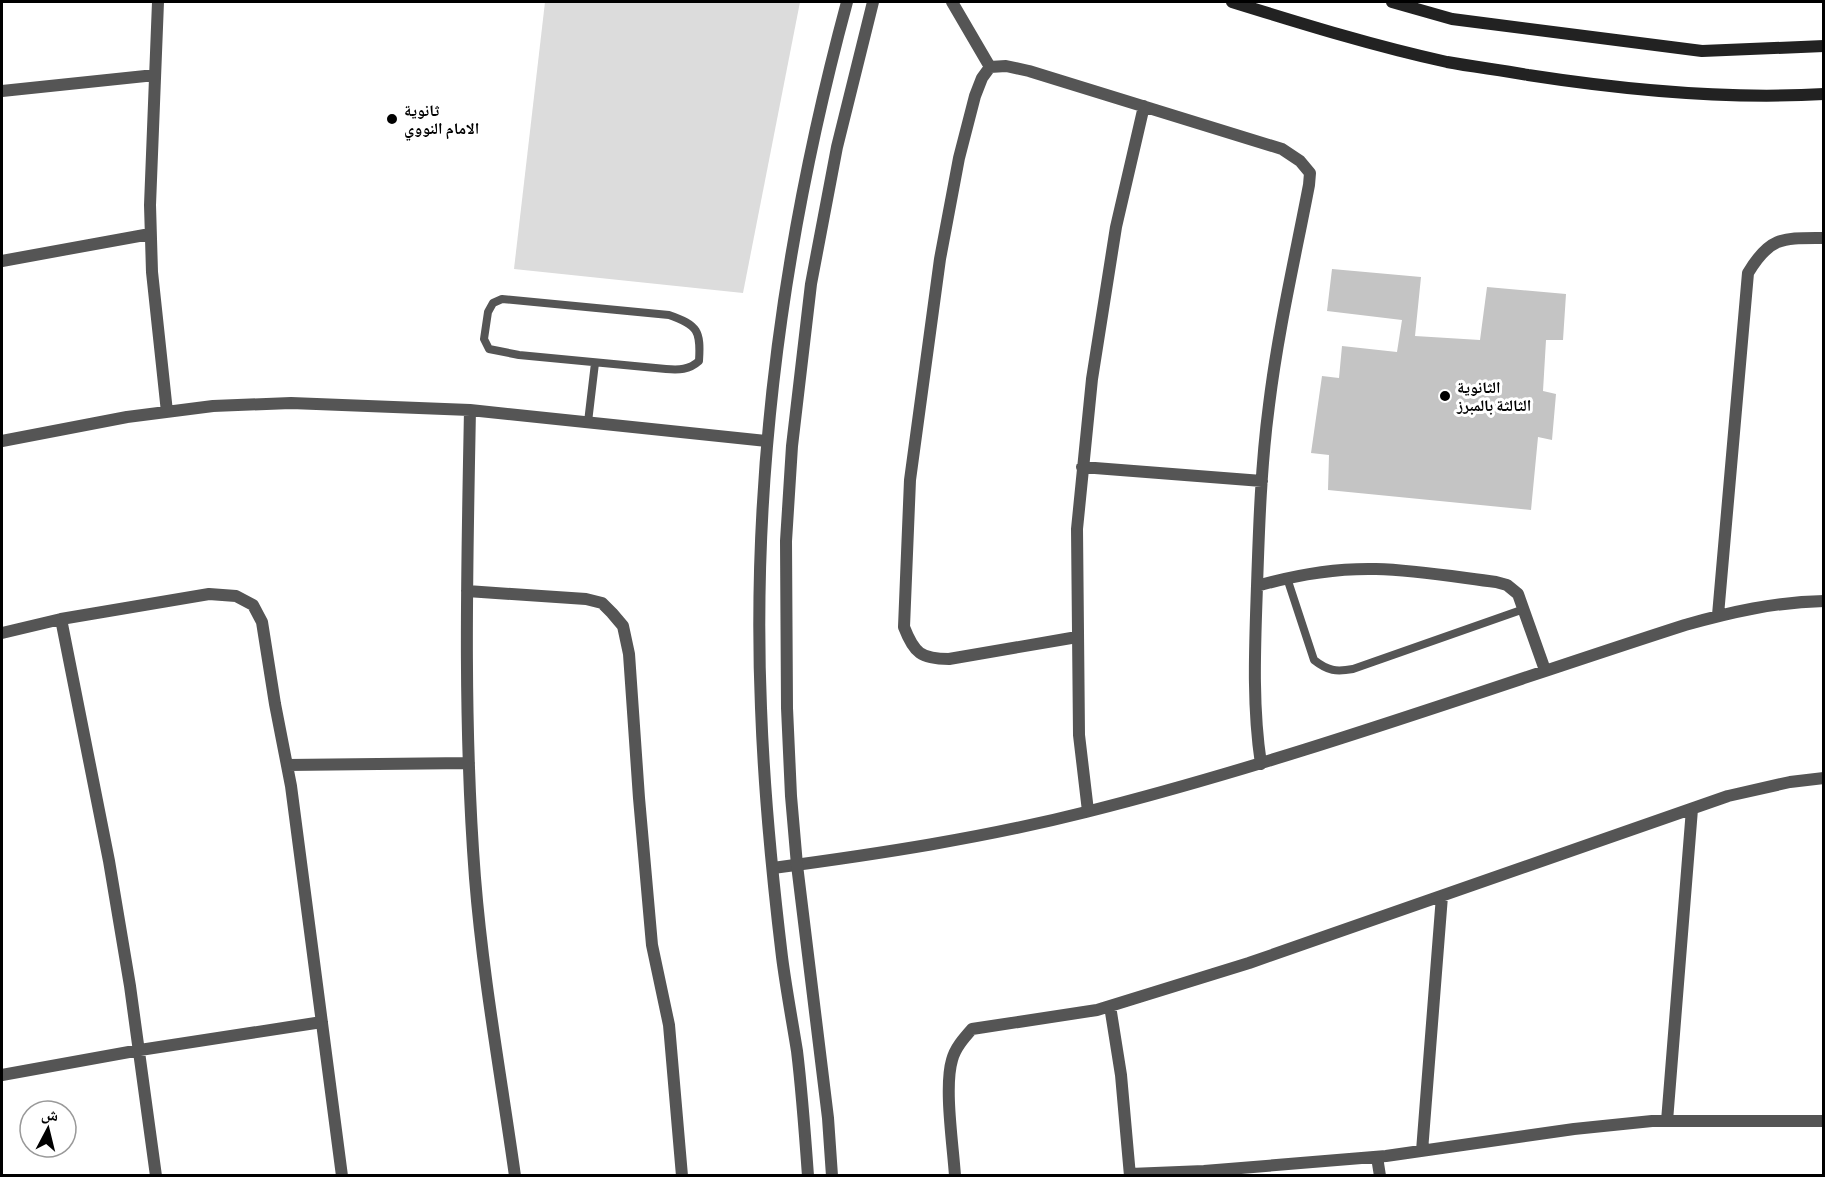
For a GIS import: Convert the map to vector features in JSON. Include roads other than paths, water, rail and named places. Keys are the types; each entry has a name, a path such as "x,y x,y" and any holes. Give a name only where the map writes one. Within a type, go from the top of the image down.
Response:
{"main road":[{"path":"1232,2 1344,37 1448,62 1592,85 1779,96 1824,94"},
{"path":"1392,2 1452,19 1702,51 1824,46"}],"street":[{"path":"158,2 150,234 166,412"},
{"path":"808,1176 798,1062 782,958 773,868 762,719 759,628 766,441 782,311 796,223 826,77 846,2"},
{"path":"832,1176 821,1051 797,865 791,796 786,708 786,541 792,446 811,284 852,79 873,2"},
{"path":"952,2 990,67"},
{"path":"990,67 1006,66 1029,71 1282,149 1300,161 1310,173 1278,341 1268,407 1257,586 1255,707 1256,734 1262,764"},
{"path":"990,67 982,78 959,158 940,259 910,480 904,627 910,643 920,654 931,659 949,659 1077,638"},
{"path":"2,91 154,75"},
{"path":"1088,812 1079,735 1077,529 1092,379 1116,227 1144,106"},
{"path":"2,261 150,234"},
{"path":"1718,615 1748,273 1758,256 1771,244 1789,238 1824,238"},
{"path":"2,441 127,417 213,406 291,403 470,410 766,441"},
{"path":"470,410 467,591 469,763 476,880 487,992 515,1176"},
{"path":"1082,467 1262,481"},
{"path":"1257,586 1324,572 1375,569 1507,585 1518,594 1545,670"},
{"path":"467,591 586,599 602,603 623,626 629,654 652,945 669,1025 682,1176"},
{"path":"2,633 61,619 209,594 236,596 253,605 262,622 287,765 342,1176"},
{"path":"773,868 944,842 1088,812 1262,764 1718,615 1760,605 1824,601"},
{"path":"61,619 109,861 140,1050 156,1176"},
{"path":"287,765 469,763"},
{"path":"955,1176 950,1075 952,1059 972,1029 1050,1018 1110,1006 1249,963 1728,796 1790,782 1824,778"},
{"path":"1667,1121 1692,809"},
{"path":"1422,1151 1442,896"},
{"path":"1110,1006 1120,1075 1130,1175 1377,1157 1574,1130 1667,1121 1824,1121"},
{"path":"2,1075 140,1050 322,1023"},
{"path":"1377,1157 1380,1176"}],"lane":[{"path":"502,299 669,315 684,320 693,327 700,338 699,361 693,367 683,370 595,363 519,355 489,349 484,339 488,312 493,303 502,299"},
{"path":"588,422 595,363"},
{"path":"1287,578 1314,660 1335,672 1353,669 1524,609"}],"place":[{"name":"ثانوية الامام النووي","path":"392,119"},
{"name":"الثانوية الثالثة بالمبرز","path":"1445,396"}]}
